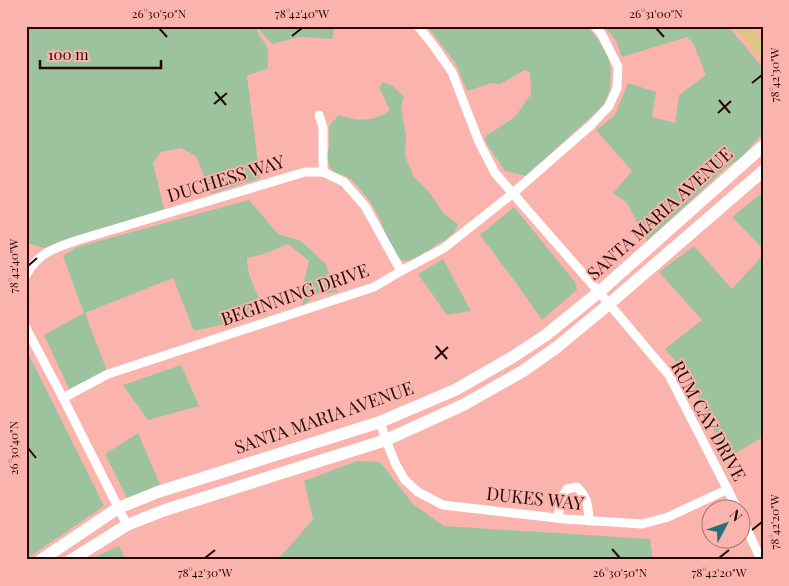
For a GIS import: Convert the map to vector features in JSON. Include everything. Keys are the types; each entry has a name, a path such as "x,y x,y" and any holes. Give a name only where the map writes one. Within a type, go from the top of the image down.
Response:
{"main road":[{"path":"742,26 763,51"}],"street":[{"name":"RUM CAY DRIVE","path":"418,26 434,44 452,72 479,142 495,173 610,304 669,376 732,498"},
{"name":"BEGINNING DRIVE","path":"63,398 108,374 374,287 444,248 512,194 591,125 609,106 617,88 618,67 602,35 595,26"},
{"path":"319,115 323,128 323,172 344,182 365,206 401,271"},
{"name":"SANTA MARIA AVENUE","path":"41,560 118,508 158,492 380,422 455,390 511,358 546,335 599,292 763,146"},
{"name":"SANTA MARIA AVENUE","path":"71,560 127,525 165,510 386,440 464,405 522,371 557,347 610,304 763,171"},
{"name":"DUCHESS WAY","path":"26,275 29,263 49,250 305,172 323,172"},
{"path":"26,328 127,525"},
{"name":"DUKES WAY","path":"380,422 396,465 405,480 418,492 442,505 589,521 642,524 668,516 728,489"},
{"path":"558,518 561,498 567,489 577,487 584,495 589,521"},
{"path":"752,540 761,560"}],"green space":[{"path":"26,26 254,26 268,49 268,68 247,76 260,178 211,194 196,156 181,148 161,152 153,163 164,209 45,248 26,243"},
{"path":"335,26 332,39 299,37 272,44 257,27"},
{"path":"429,26 587,26 598,39 608,56 611,70 610,90 603,106 526,176 505,171 485,141 486,136 515,117 531,94 530,73 525,70 500,84 492,83 467,91 456,64"},
{"path":"609,26 728,26 763,68 763,132 742,157 725,168 647,241 627,203 613,193 632,171 596,130 615,115 628,83 656,92 652,117 675,123 679,95 706,75 693,43 687,37 622,57 616,41 607,29"},
{"path":"383,82 395,88 404,98 401,106 406,135 405,156 414,177 429,192 444,214 458,224 454,233 428,252 424,252 417,259 403,261 400,259 389,245 380,219 370,201 352,180 336,173 330,168 326,155 329,149 329,126 339,115 366,120 378,117 390,110 379,87"},
{"path":"763,192 763,249 732,217"},
{"path":"249,200 278,234 301,241 326,264 331,280 338,292 318,294 302,306 303,285 309,261 288,244 264,254 247,258 251,280 267,314 194,331 173,278 85,313 107,371 69,389 44,335 84,313 63,256 77,247"},
{"path":"514,207 575,282 577,290 542,320 480,235"},
{"path":"694,246 732,289 763,255 763,437 727,458 689,377 665,349 702,320 659,272"},
{"path":"443,259 471,311 447,315 418,274"},
{"path":"26,349 104,506 26,559"},
{"path":"181,365 199,406 148,420 123,385"},
{"path":"138,433 161,487 128,500 105,454"},
{"path":"357,461 380,462 413,504 444,526 650,539 653,560 277,560 313,519 304,481"},
{"path":"119,546 126,560 89,560"}]}
